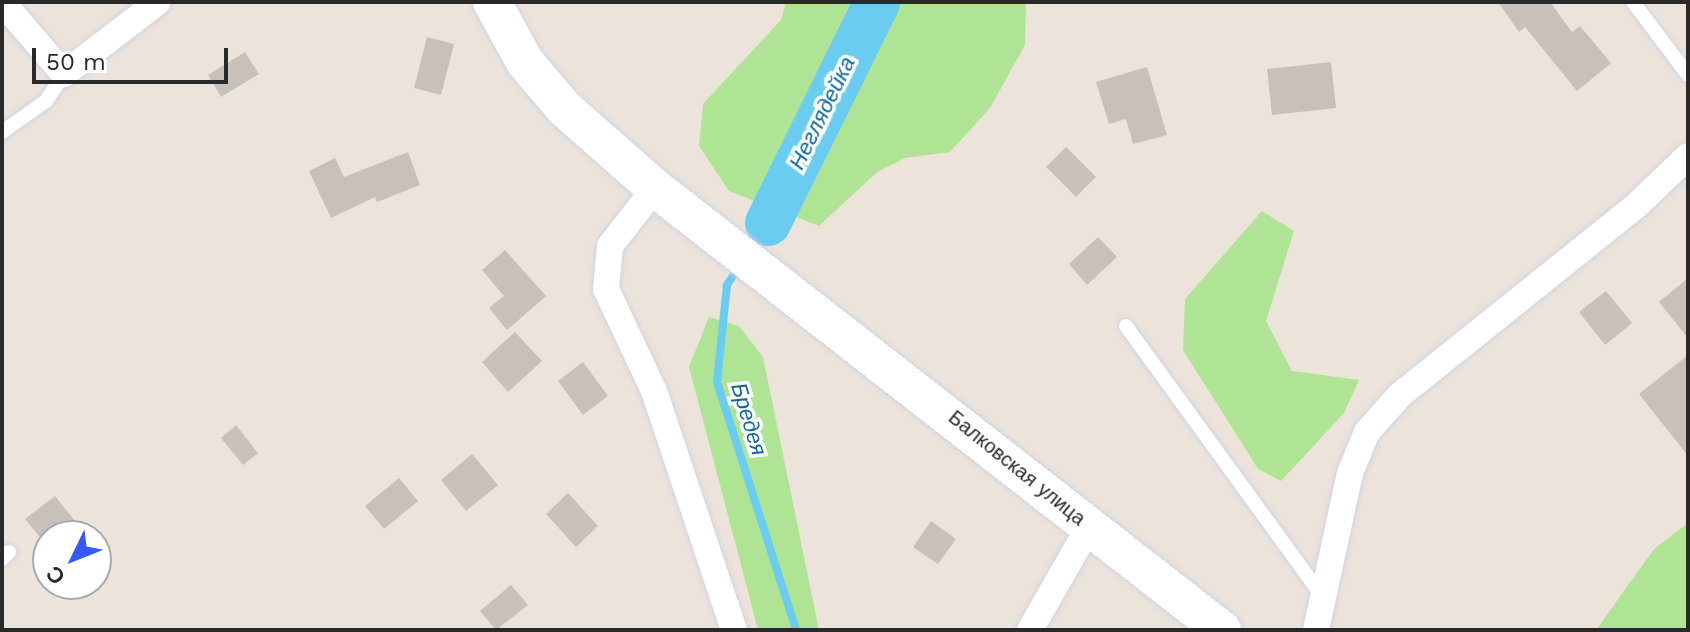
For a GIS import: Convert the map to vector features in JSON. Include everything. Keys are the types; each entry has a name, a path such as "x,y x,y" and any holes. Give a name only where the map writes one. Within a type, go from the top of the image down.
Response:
{"main road":[{"name":"Балковская улица","path":"492,2 525,62 564,108 655,188 812,307 1222,630"}],"street":[{"path":"2,2 64,74 158,2"},
{"path":"1316,630 1350,473 1367,432 1400,395 1638,204 1688,156"},
{"path":"655,188 610,246 606,289 654,391 734,630"},
{"path":"1030,630 1089,527"}],"lane":[{"path":"1633,2 1688,75"},
{"path":"2,132 46,101 64,74"},
{"path":"1126,326 1323,597"}],"green space":[{"path":"786,2 1026,2 1025,45 990,108 950,152 905,158 877,172 819,226 729,191 699,146 703,104 781,20"},
{"path":"1262,211 1294,231 1266,321 1292,371 1359,380 1344,413 1281,481 1258,469 1183,350 1185,299"},
{"path":"709,317 739,326 763,357 819,630 758,630 689,367"},
{"path":"1688,523 1688,630 1596,630 1654,549"}],"building":[{"path":"1498,2 1550,2 1572,32 1580,26 1611,63 1577,91 1525,27 1519,32"},
{"path":"427,37 454,44 441,95 414,88"},
{"path":"245,52 259,74 221,97 208,75"},
{"path":"1331,62 1336,108 1272,115 1267,69"},
{"path":"1147,67 1167,135 1133,144 1126,119 1109,124 1096,82"},
{"path":"1066,147 1096,177 1076,197 1046,167"},
{"path":"408,152 420,185 377,202 375,197 331,218 309,171 335,158 344,177"},
{"path":"1098,237 1117,257 1087,285 1069,264"},
{"path":"505,250 546,296 507,330 489,308 504,296 482,270"},
{"path":"1688,278 1688,338 1659,302"},
{"path":"1606,291 1632,323 1605,345 1579,312"},
{"path":"515,332 542,361 508,392 482,362"},
{"path":"1688,355 1688,456 1639,394"},
{"path":"583,362 608,396 583,415 558,381"},
{"path":"236,425 258,453 243,465 221,438"},
{"path":"472,454 498,485 466,511 441,480"},
{"path":"399,478 418,501 384,529 365,506"},
{"path":"568,493 598,526 576,547 546,514"},
{"path":"55,496 74,520 32,520 32,528 25,519"},
{"path":"931,521 956,539 938,564 913,547"},
{"path":"511,585 528,605 496,630 480,611"}],"waterway":[{"name":"Неглядейка","path":"768,223 877,2"},
{"name":"Бредея","path":"751,249 768,223"},
{"name":"Бредея","path":"739,267 727,285 717,382 796,630"}]}
